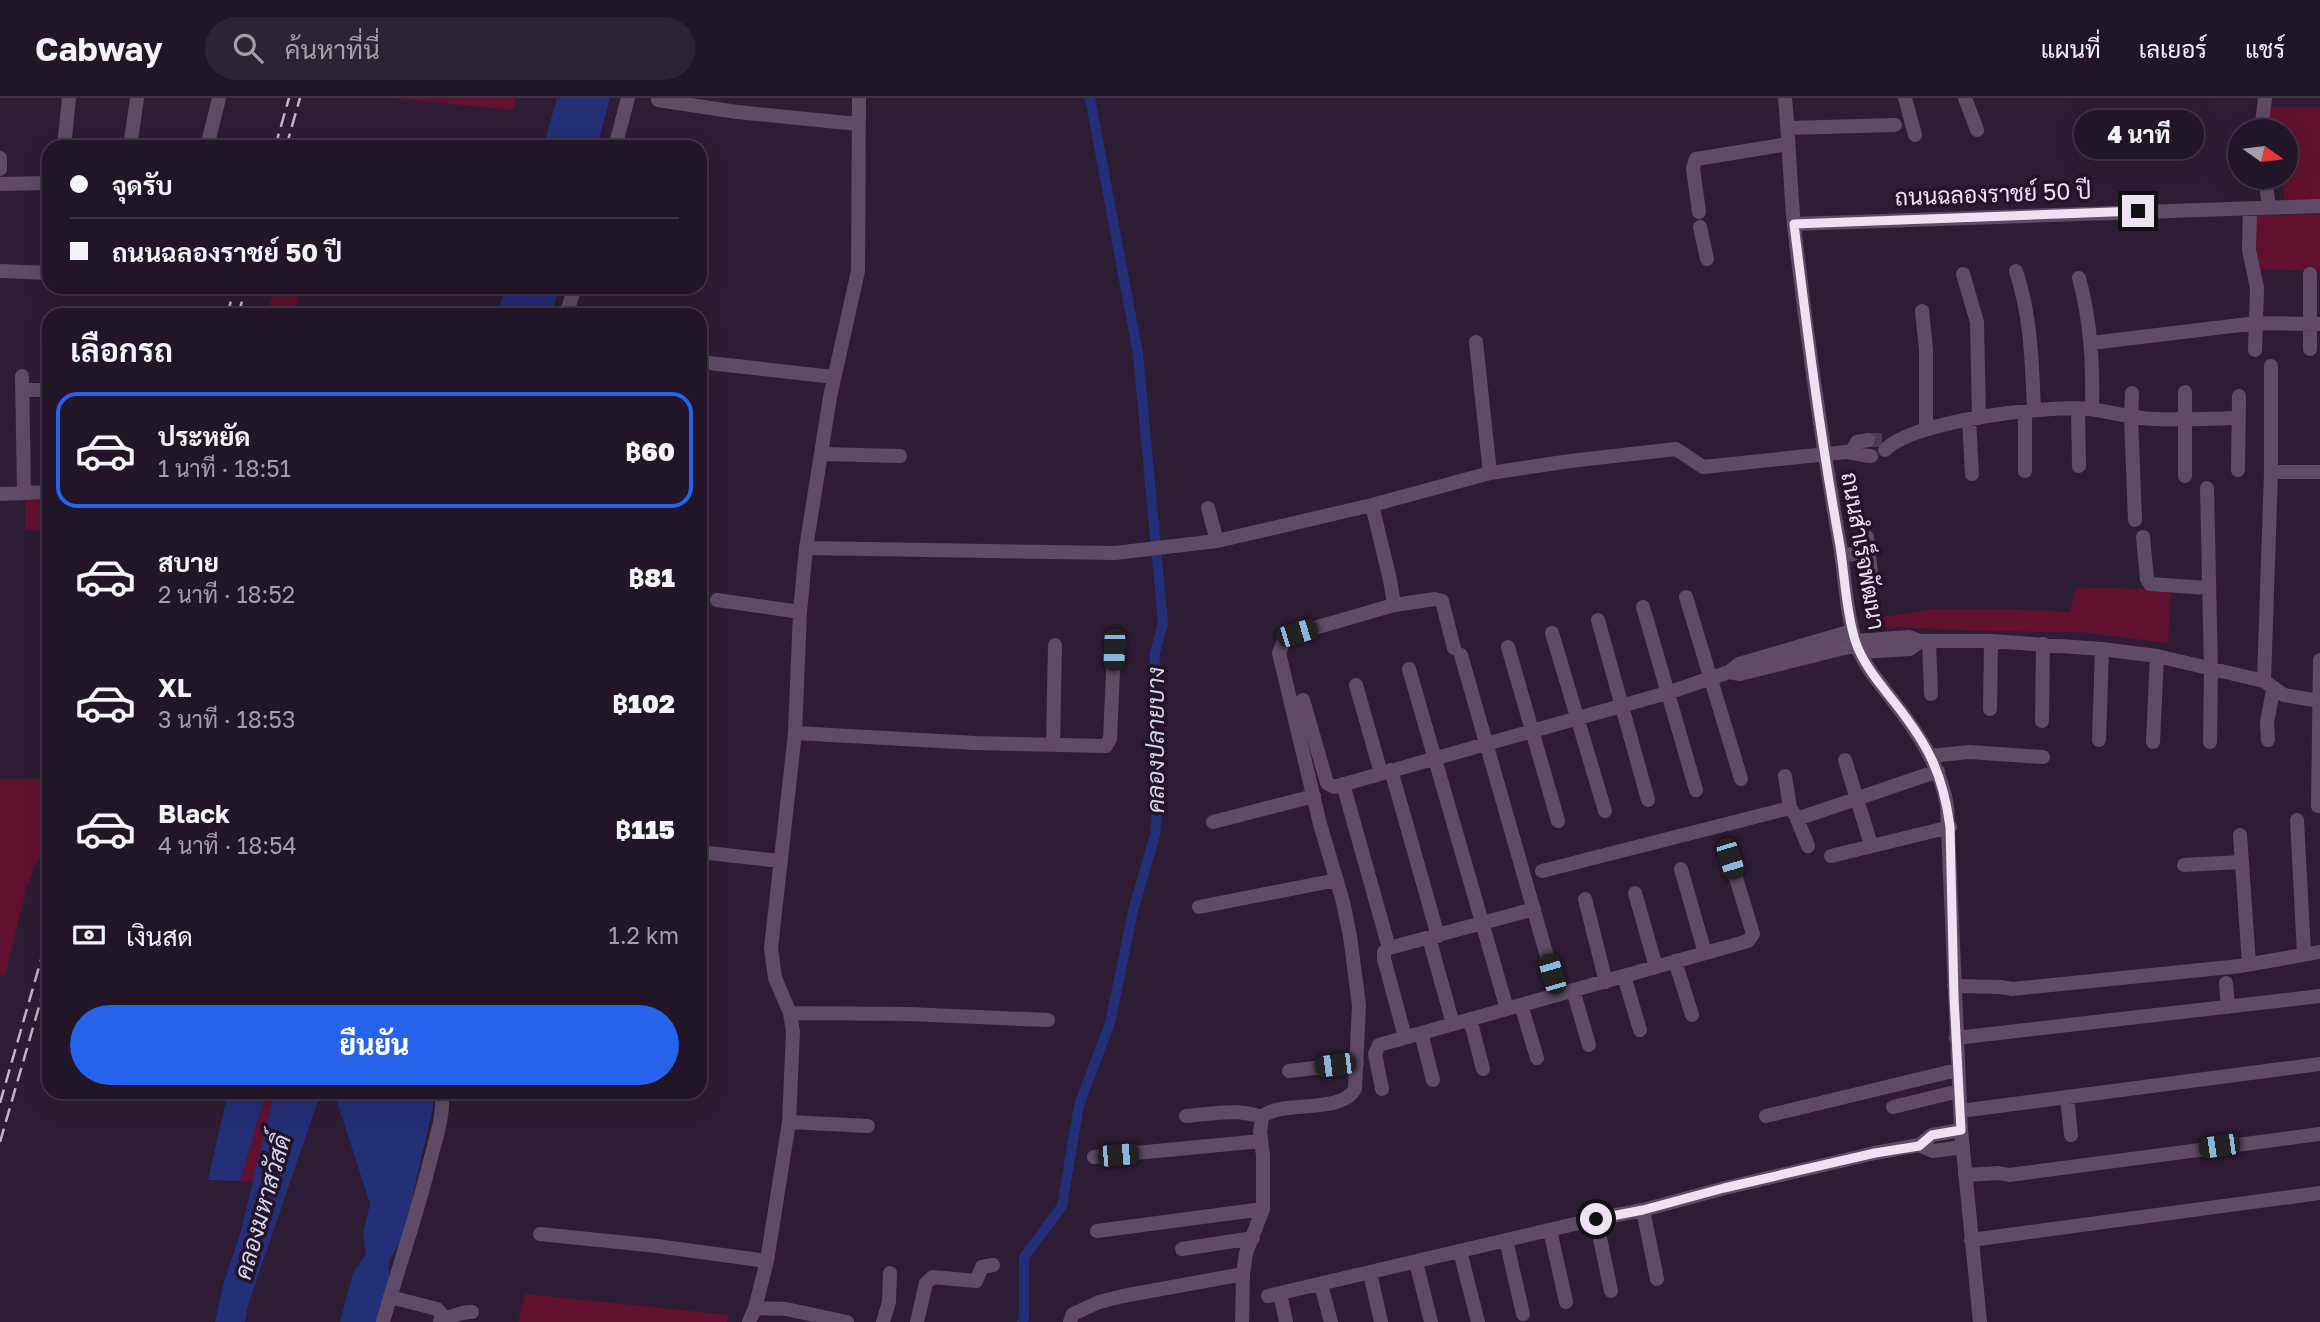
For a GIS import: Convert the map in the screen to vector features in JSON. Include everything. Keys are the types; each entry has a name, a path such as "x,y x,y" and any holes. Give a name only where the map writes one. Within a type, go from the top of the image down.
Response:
{"street":[{"path":"65,140 69,98"},
{"path":"131,140 137,98"},
{"path":"209,140 219,98"},
{"path":"617,140 628,98"},
{"path":"748,1322 755,1308 767,1261 789,1122 793,1032 790,1013 772,964 771,948 794,733 806,548 834,377 858,271 859,98"},
{"name":"ถนนสำเร็จพัฒนา","path":"1785,98 1794,224 1857,550 1856,642 1872,673 1919,736 1931,756 1944,788 1950,827 1961,1130 1980,1322"},
{"path":"1905,98 1915,135"},
{"path":"1965,98 1977,130"},
{"path":"2262,119 2265,98"},
{"path":"658,100 737,112 857,124"},
{"path":"1788,128 1895,125"},
{"path":"1699,212 1693,168 1696,159 1788,144"},
{"path":"0,158 0,169"},
{"path":"0,184 42,183"},
{"path":"2267,189 2269,207"},
{"name":"ถนนฉลองราชย์ 50 ปี","path":"1794,224 2320,206"},
{"path":"2250,208 2249,250 2257,288 2256,350"},
{"path":"1700,227 1707,259"},
{"path":"0,271 42,272"},
{"path":"2016,271 2026,306 2032,356 2025,471"},
{"path":"1963,274 1977,322 1972,474"},
{"path":"2310,274 2315,324 2310,349"},
{"path":"2079,278 2091,343 2079,466"},
{"path":"1922,310 1926,349 1926,429"},
{"path":"2091,343 2257,323 2315,324"},
{"path":"1476,342 1490,473"},
{"path":"707,363 834,377"},
{"path":"2267,740 2271,366"},
{"path":"24,492 22,383 42,388"},
{"path":"2185,392 2185,476"},
{"path":"2132,393 2135,520"},
{"path":"2238,470 2239,396"},
{"path":"806,548 1115,553 1147,551 1217,541 1372,505 1490,473 1570,461 1676,449 1703,467 1838,453 1857,456 1926,429 2029,411 2085,409 2131,417 2239,418"},
{"path":"821,454 900,456"},
{"path":"2271,472 2320,472"},
{"path":"2207,488 2210,742"},
{"path":"0,494 42,492"},
{"path":"1372,505 1394,605"},
{"path":"1208,508 1217,541"},
{"path":"2143,537 2147,579 2150,584 2208,588"},
{"path":"1857,550 1872,582"},
{"path":"1686,597 1741,779"},
{"path":"1186,1116 1248,1112 1262,1117 1273,1111 1341,1101 1351,1096 1356,1083 1359,1005 1356,973 1343,902 1320,824 1281,664 1280,648 1297,633 1394,605 1434,599 1442,601 1487,744 1558,995"},
{"path":"718,600 800,612"},
{"path":"1643,607 1696,790"},
{"path":"1598,620 1648,800"},
{"path":"1552,633 1605,811"},
{"path":"1303,700 1327,783 1334,787 1667,693 1729,672 1740,674 1778,658 1856,642 1910,649 1924,641 1991,641 2157,656 2269,685 2284,695 2319,701"},
{"path":"1924,641 1931,694"},
{"path":"1990,709 1991,641"},
{"path":"2042,721 2043,644"},
{"path":"1053,745 1055,645"},
{"path":"1508,647 1558,821"},
{"path":"2099,740 2102,649"},
{"path":"794,733 1100,747 1109,744 1114,650"},
{"path":"2152,742 2157,656"},
{"path":"2318,806 2320,660"},
{"path":"1409,669 1483,923 1514,1007 1537,1058"},
{"path":"1356,685 1386,772 1434,937 1453,1024"},
{"path":"1931,756 1969,752 2043,757"},
{"path":"1845,760 1869,838"},
{"path":"1542,871 1858,799 1938,771"},
{"path":"1785,776 1794,813 1808,846"},
{"path":"1343,784 1389,948"},
{"path":"1213,822 1314,796"},
{"path":"2297,820 2304,954"},
{"path":"1831,856 1950,827"},
{"path":"2241,835 2249,964"},
{"path":"707,853 780,861"},
{"path":"1381,1089 1376,1049 1379,1045 1748,941 1753,934 1730,859"},
{"path":"2185,865 2242,862"},
{"path":"1681,869 1705,953"},
{"path":"1199,906 1337,880"},
{"path":"1634,893 1656,967"},
{"path":"1585,899 1606,982"},
{"path":"1405,1037 1384,952 1389,948 1534,909"},
{"path":"1954,992 1988,996 2012,989 2249,964 2320,952"},
{"path":"1675,961 1692,1015"},
{"path":"1624,976 1640,1030"},
{"path":"2226,983 2228,1007"},
{"path":"1573,990 1589,1045"},
{"path":"1956,1038 2320,996"},
{"path":"790,1013 908,1014 1048,1020"},
{"path":"1470,1019 1483,1069"},
{"path":"1421,1033 1433,1080"},
{"path":"1289,1071 1357,1063"},
{"path":"1960,1111 2320,1064"},
{"path":"1766,1116 1958,1070"},
{"path":"1893,1107 1959,1091"},
{"path":"2067,1097 2071,1135"},
{"path":"383,1322 417,1216 443,1099"},
{"path":"1242,1322 1246,1253 1263,1209 1265,1196 1260,1132 1262,1117"},
{"path":"789,1122 867,1126"},
{"path":"1919,1146 1932,1135 1961,1130"},
{"path":"1966,1179 2000,1181 2009,1175 2320,1134"},
{"path":"1094,1157 1261,1141"},
{"path":"1286,1322 1274,1294 1643,1210 1875,1153 1919,1146 1933,1151 1963,1147"},
{"path":"1971,1240 2320,1193"},
{"path":"1097,1231 1263,1209"},
{"path":"1643,1210 1657,1279"},
{"path":"1596,1219 1611,1291"},
{"path":"1550,1230 1566,1302"},
{"path":"540,1234 767,1261"},
{"path":"1182,1250 1253,1238"},
{"path":"1506,1240 1523,1314"},
{"path":"1460,1251 1478,1322"},
{"path":"1416,1262 1431,1322"},
{"path":"917,1322 929,1279 933,1277 976,1281 982,1266 993,1265"},
{"path":"883,1322 889,1302 890,1273"},
{"path":"1070,1322 1073,1314 1099,1302 1243,1273"},
{"path":"1370,1273 1381,1322"},
{"path":"1321,1285 1331,1322"},
{"path":"390,1297 437,1309 440,1311 441,1320 472,1311"},
{"path":"755,1308 786,1309 847,1322"}],"shaded area":[{"path":"392,98 516,98 513,110"},
{"path":"2269,107 2320,107 2320,202 2284,202 2283,189 2298,189 2298,119 2267,119"},
{"path":"2320,214 2320,271 2258,269 2254,215"},
{"path":"273,294 299,294 296,308 269,308"},
{"path":"25,497 42,497 42,531 25,530"},
{"path":"2076,587 2171,590 2168,643 2079,632 1871,626 1870,619 1933,609 2070,612"},
{"path":"0,779 42,779 42,850 27,886 5,975 0,975"},
{"path":"264,1099 272,1099 253,1181 240,1181"},
{"path":"525,1294 729,1315 727,1322 518,1322"}],"water":[{"path":"557,98 610,98 599,140 545,140"},
{"path":"503,294 557,294 554,308 499,308"},
{"path":"226,1099 264,1099 240,1181 208,1180"},
{"name":"คลองมหาสวัสดิ์","path":"272,1099 319,1099 248,1305 245,1322 215,1322 224,1282 241,1231"},
{"path":"336,1099 435,1099 404,1234 389,1262 389,1286 378,1322 340,1322 353,1273 366,1254 363,1233 370,1204"}],"waterway":[{"name":"คลองปลายบาง","path":"1022,1322 1024,1257 1062,1206 1079,1105 1110,1023 1133,911 1155,835 1160,781 1152,726 1155,653 1163,623 1138,354 1090,98"}],"tunnel":[{"path":"1868,440 1882,440"}],"railway":[{"path":"277,140 289,98"},
{"path":"288,140 300,98"},
{"path":"229,308 233,294"},
{"path":"240,308 244,294"},
{"path":"0,1103 42,956"},
{"path":"0,1142 42,996"}],"route":[{"path":"1596,1219 1875,1153 1919,1146 1932,1135 1961,1130 1954,997 1950,827 1944,788 1931,756 1872,673 1852,631 1840,544 1823,454 1794,224 2138,211"}]}
